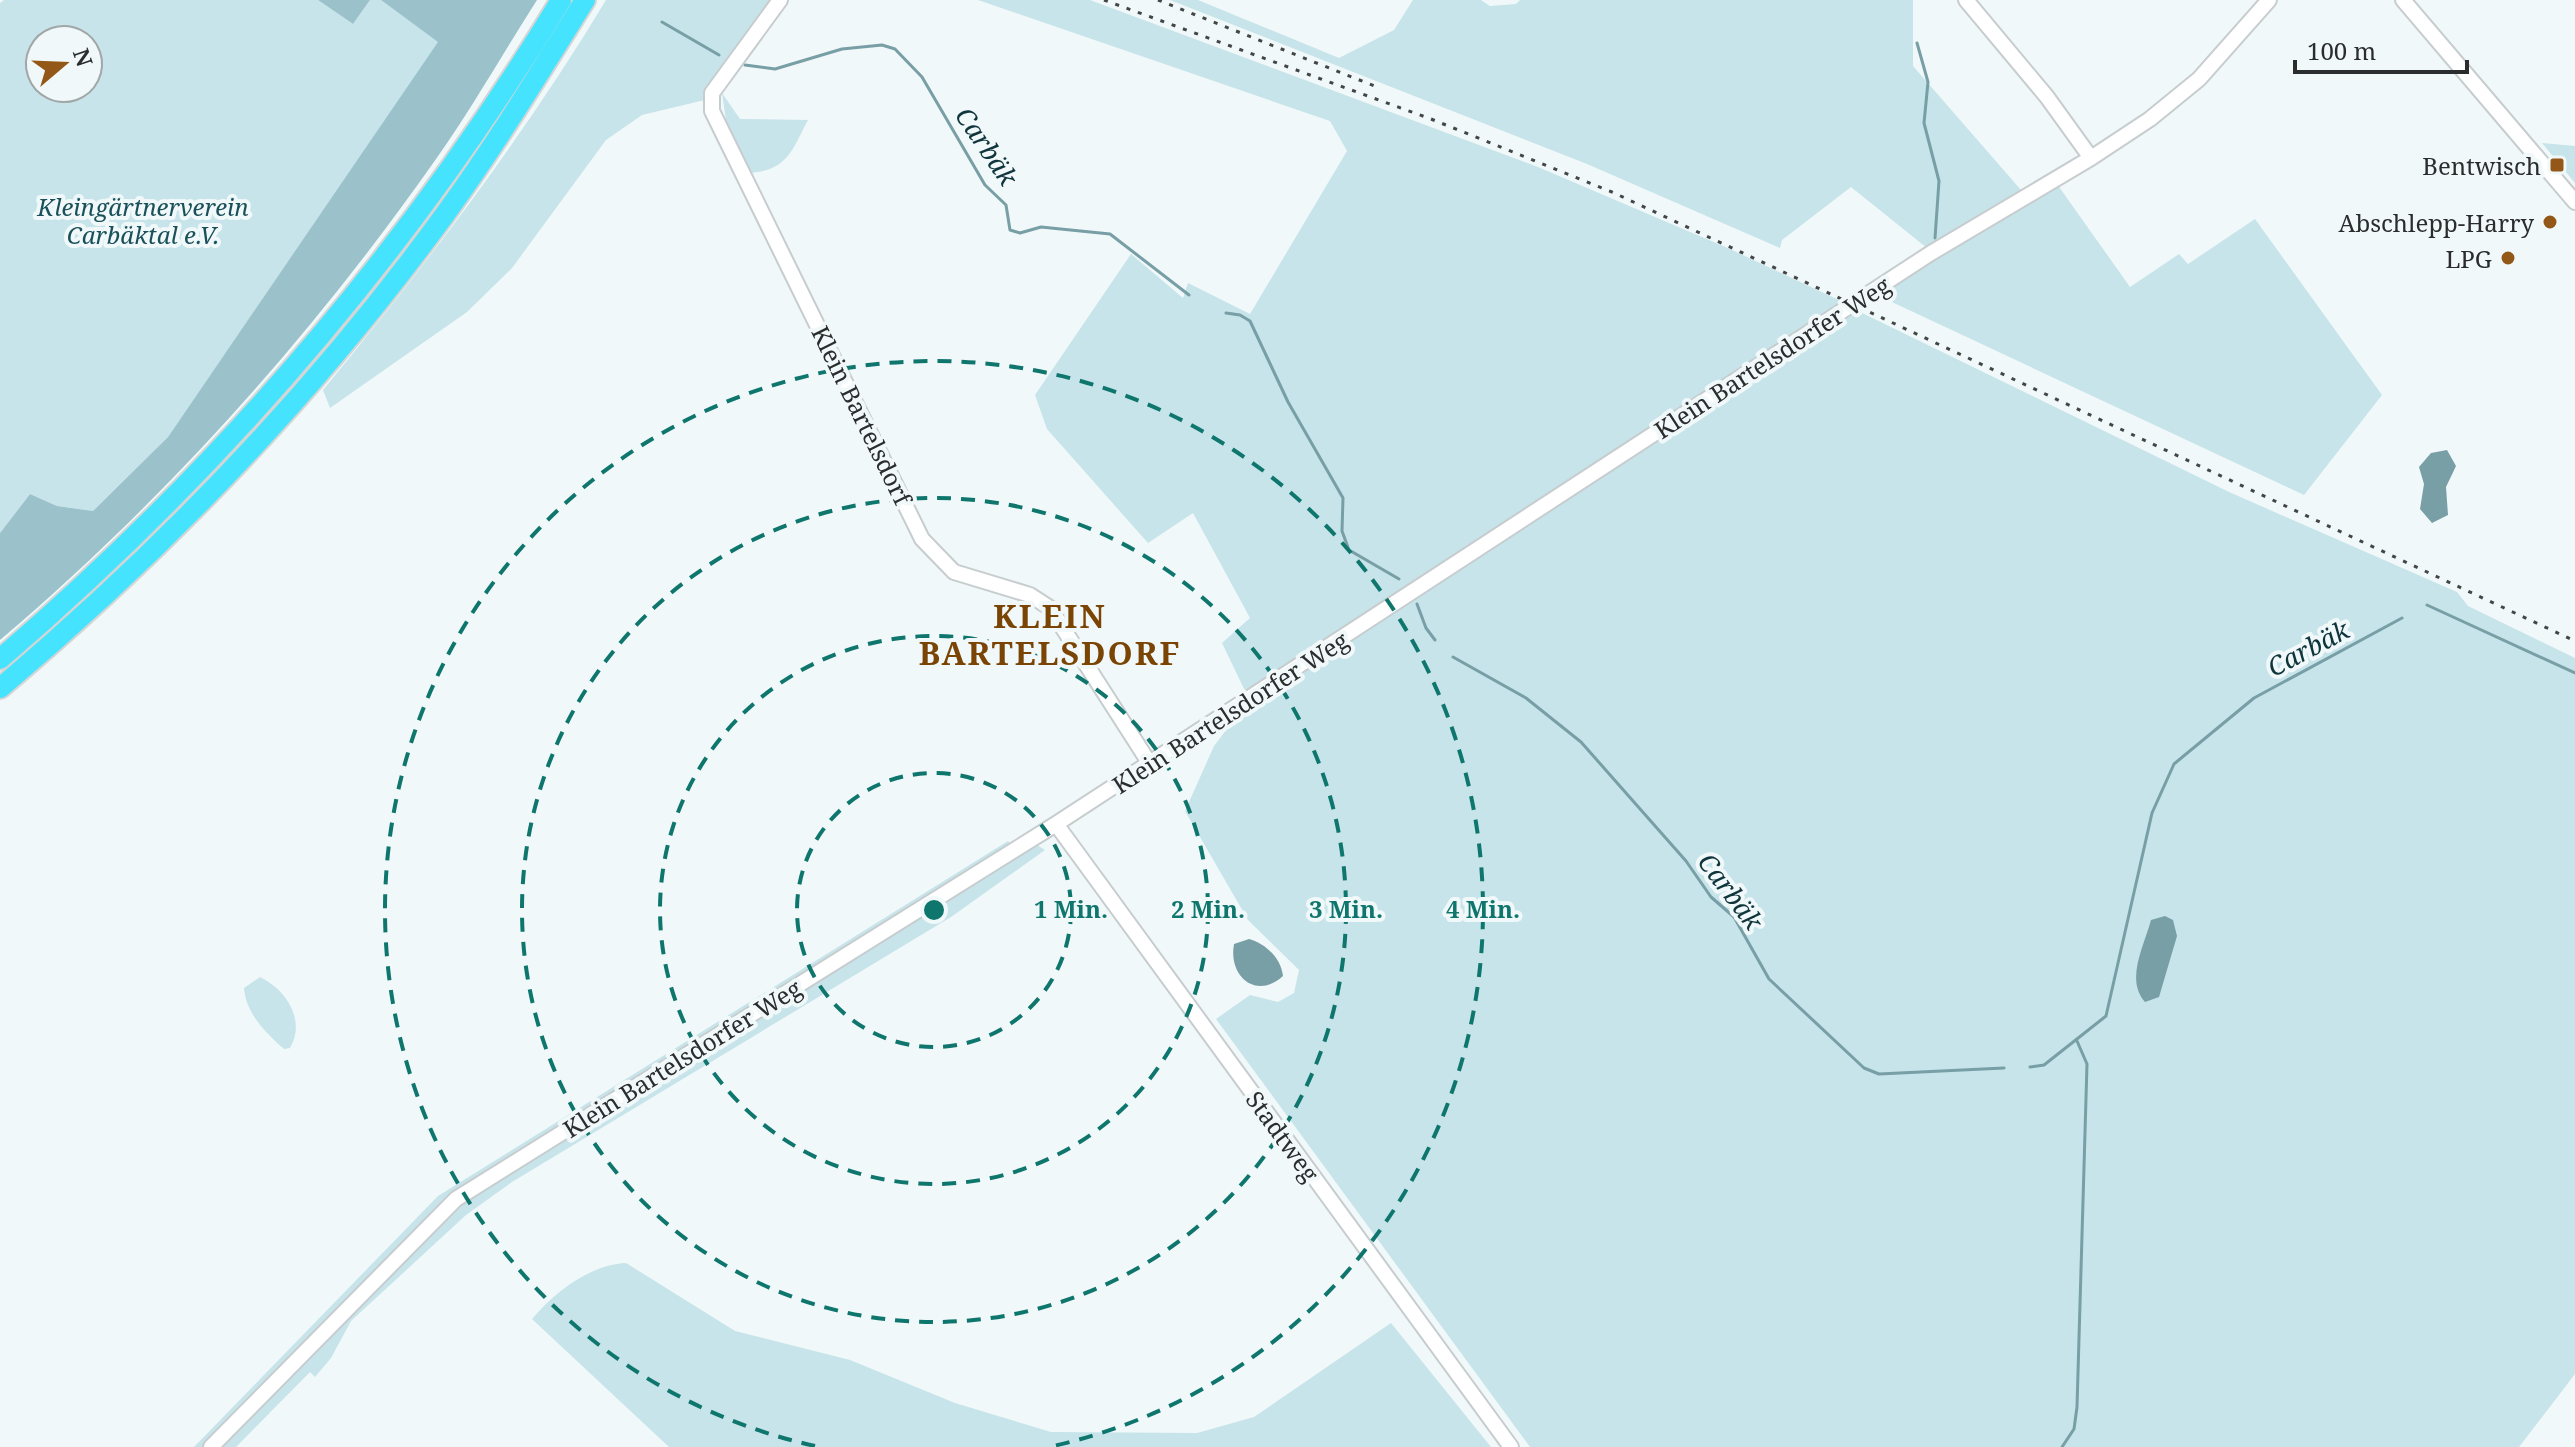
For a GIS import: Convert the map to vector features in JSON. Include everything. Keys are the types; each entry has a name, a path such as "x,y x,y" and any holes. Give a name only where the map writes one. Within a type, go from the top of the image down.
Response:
{"highway":[{"path":"0,659 179,493 304,355 441,182 492,110 561,0"},
{"path":"0,688 203,500 323,367 446,212 585,0"}],"street":[{"name":"Klein Bartelsdorf","path":"780,0 712,93 712,111 922,539 954,572 1030,595 1050,608 1150,764"},
{"path":"1966,0 2047,97 2091,158"},
{"name":"Klein Bartelsdorfer Weg","path":"211,1447 456,1199 1056,824 1931,253 2091,158 2150,119 2199,79 2269,0"},
{"path":"2403,0 2575,202"},
{"name":"Stadtweg","path":"1056,824 1511,1447"}],"green space":[{"name":"Kleingärtnerverein Carbäktal e.V.","path":"4,0 318,0 353,24 370,0 381,0 439,42 168,437 93,511 57,506 30,494 0,533 0,3"},
{"path":"606,0 776,0 709,99 642,115 606,140 512,268 467,312 330,408 323,390 472,200 541,102"},
{"path":"978,0 1090,0 1538,167 1730,249 1843,302 1247,695 1222,643 1250,618 1193,513 1148,543 1047,429 1035,395 1131,254 1183,298 1188,283 1250,314 1347,151 1330,121"},
{"path":"1170,0 1198,0 1339,58 1394,30 1413,0 1481,0 1490,6 1516,4 1520,0 1913,0 1913,66 2021,190 1927,248 1851,187 1782,240 1780,248 1587,164"},
{"path":"722,93 740,119 808,120 793,149 781,163 750,173 726,120"},
{"path":"2542,143 2575,146 2575,183"},
{"path":"2057,184 2130,287 2179,254 2188,264 2255,219 2382,395 2304,495 1879,296"},
{"path":"1854,309 2229,492 2457,592 2468,606 2575,658 2575,1374 2519,1447 1530,1447 1216,1019 1250,995 1278,1002 1294,993 1299,970 1248,920 1185,811 1214,746 1242,709"},
{"path":"1008,841 1019,856 1037,845 1045,850 951,917 512,1182 466,1215 351,1321 331,1358 315,1377 310,1372 236,1447 194,1447 438,1196"},
{"path":"260,977 278,990 291,1007 296,1027 290,1048 284,1049 270,1036 249,1006 244,988"},
{"path":"626,1263 735,1331 850,1360 955,1403 1051,1432 1197,1433 1254,1417 1391,1323 1491,1447 669,1447 532,1319 551,1299 586,1274"}],"shaded area":[{"path":"318,0 370,0 353,24"},
{"path":"381,0 537,0 436,159 339,289 287,352 178,473 120,531 0,640 0,533 30,494 57,506 93,511 168,437 438,42"},
{"path":"2447,450 2456,466 2446,487 2448,515 2432,523 2420,509 2424,484 2419,467 2431,453"},
{"path":"2165,916 2173,920 2177,936 2159,997 2145,1002 2137,984 2138,962 2151,920"},
{"path":"1249,939 1272,953 1283,976 1264,986 1254,985 1240,975 1233,956 1234,944"}],"waterway":[{"name":"Carbäk","path":"662,22 719,55"},
{"path":"1917,43 1928,82 1924,123 1939,181 1935,238"},
{"name":"Carbäk","path":"745,65 775,69 842,49 882,45 895,49 922,77 985,185 1006,205 1010,230 1020,233 1041,227 1110,234 1189,295"},
{"name":"Carbäk","path":"1226,313 1240,315 1250,321 1288,402 1343,498 1342,531 1349,550 1399,579"},
{"name":"Carbäk","path":"1417,604 1426,628 1435,640"},
{"name":"Carbäk","path":"2427,605 2575,673"},
{"name":"Carbäk","path":"2030,1067 2044,1065 2106,1016 2152,813 2174,764 2254,698 2402,618"},
{"name":"Carbäk","path":"1453,657 1526,698 1581,742 1686,861 1711,897 1734,917 1769,979 1864,1068 1879,1074 2004,1068"},
{"path":"2062,1447 2074,1429 2077,1407 2087,1064 2077,1041"}],"railway":[{"path":"1104,0 1431,119 1612,192 2575,641"},
{"path":"1158,0 1377,87"}],"place":[{"name":"Bentwisch","path":"2557,165"},
{"name":"Abschlepp-Harry","path":"2550,222"},
{"name":"LPG","path":"2508,258"}],"district":[{"name":"KLEIN BARTELSDORF","path":"1050,634"}]}
